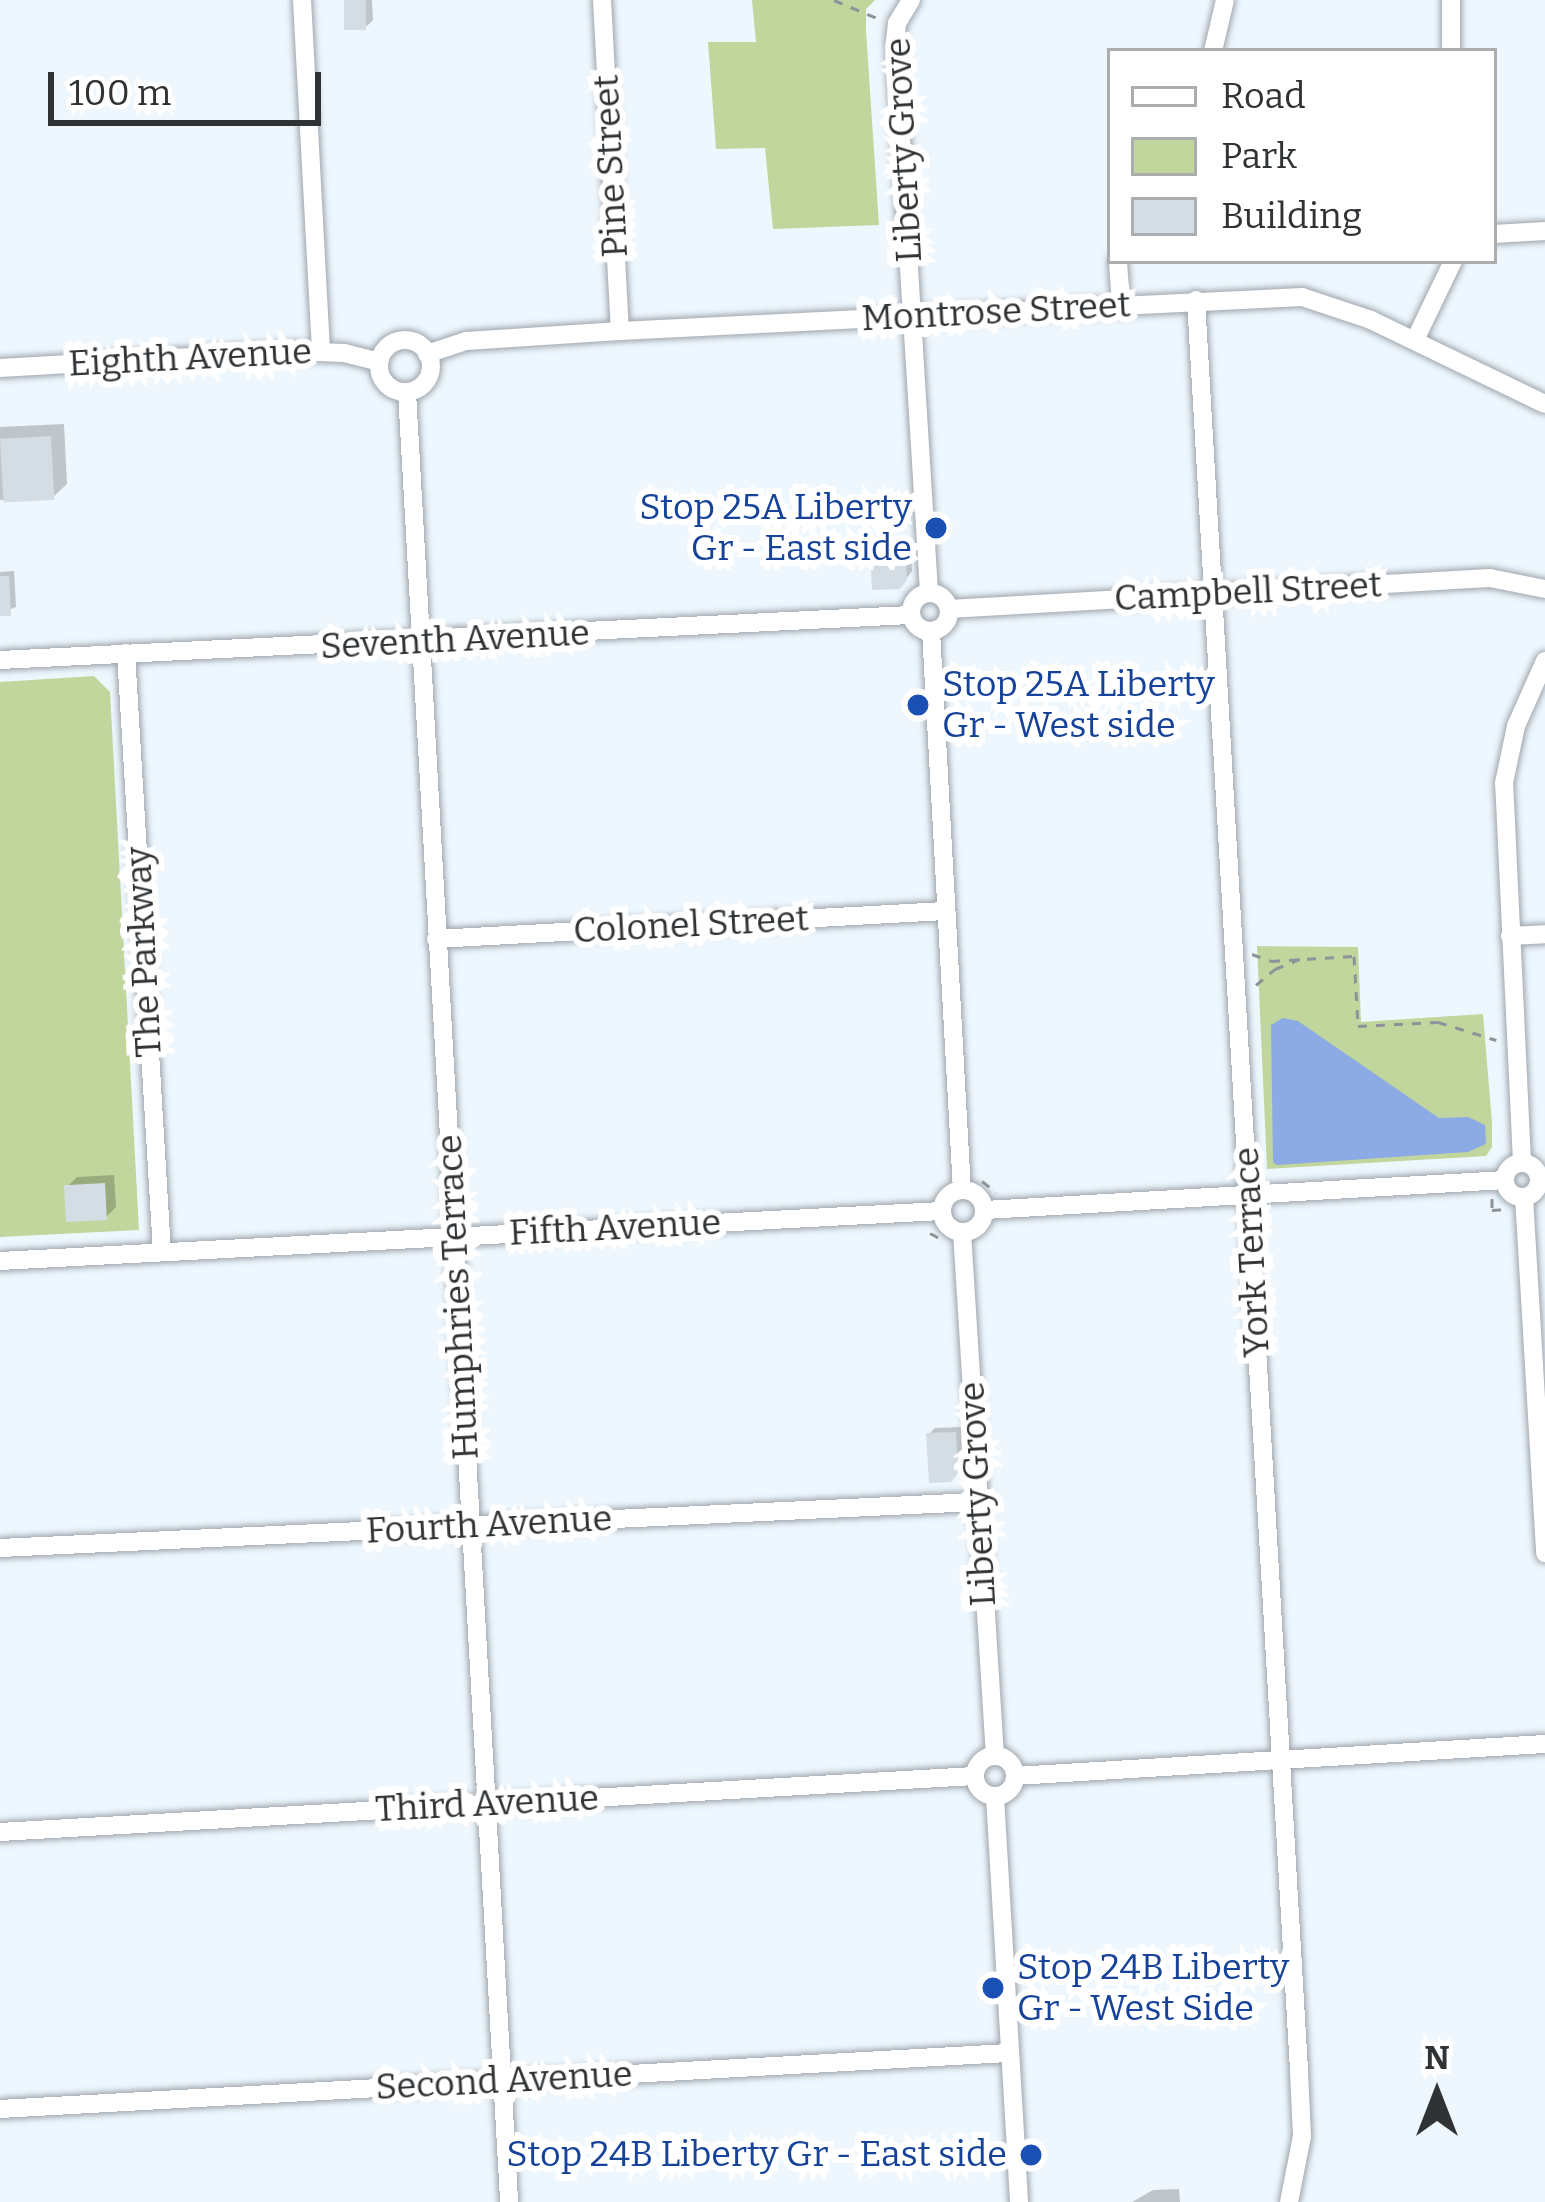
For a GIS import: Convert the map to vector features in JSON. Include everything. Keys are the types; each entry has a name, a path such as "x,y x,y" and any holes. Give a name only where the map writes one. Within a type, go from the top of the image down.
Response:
{"street":[{"path":"302,0 321,350"},
{"name":"Pine Street","path":"602,0 620,331"},
{"name":"Liberty Grove","path":"911,0 897,23 896,41 928,592"},
{"path":"1214,48 1225,0"},
{"path":"1451,0 1451,48"},
{"path":"1497,234 1545,231"},
{"path":"1118,264 1121,305"},
{"path":"1415,340 1452,264"},
{"name":"Montrose Street","path":"427,354 466,341 1302,297 1415,340 1545,404"},
{"name":"York Terrace","path":"1196,300 1303,2136 1288,2202"},
{"path":"405,340 427,354 428,378 407,392 383,380 380,362 388,347 405,340"},
{"name":"Eighth Avenue","path":"0,368 321,350 380,362"},
{"name":"Humphries Terrace","path":"407,392 508,2202"},
{"name":"Campbell Street","path":"949,608 1490,578 1545,590"},
{"path":"928,592 939,595 949,608 941,626 931,631 909,615 919,597 928,592"},
{"name":"Seventh Avenue","path":"0,660 421,643 909,615"},
{"path":"931,631 962,1190"},
{"name":"The Parkway","path":"126,653 162,1252"},
{"path":"1522,1162 1504,783 1516,726 1545,661"},
{"name":"Colonel Street","path":"436,939 945,911"},
{"path":"1510,936 1545,934"},
{"path":"1522,1162 1537,1170 1542,1180 1536,1191 1524,1197 1509,1191 1505,1180 1512,1166 1522,1162"},
{"path":"985,1210 1505,1180"},
{"path":"962,1190 977,1195 985,1210 979,1226 962,1232 948,1226 942,1211 946,1199 962,1190"},
{"path":"1524,1197 1545,1553"},
{"name":"Fifth Avenue","path":"0,1262 942,1211"},
{"name":"Liberty Grove","path":"962,1232 994,1756"},
{"name":"Fourth Avenue","path":"0,1548 977,1502"},
{"path":"1016,1776 1545,1744"},
{"path":"994,1756 1005,1759 1016,1776 1005,1794 994,1797 976,1787 974,1776 976,1766 994,1756"},
{"name":"Third Avenue","path":"0,1832 974,1776"},
{"path":"994,1797 1019,2202"},
{"name":"Second Avenue","path":"0,2108 1008,2053"}],"path":[{"path":"834,0 877,18"},
{"path":"1300,959 1275,969 1253,988 1251,954 1271,961 1300,959 1354,956 1358,1026 1438,1022 1489,1041 1516,1039"}],"green space":[{"path":"752,0 875,0 866,9 866,31 879,225 773,229 765,148 716,149 708,42 756,42"},
{"path":"94,676 110,692 139,1230 0,1237 0,682"},
{"path":"1257,946 1358,947 1361,1022 1483,1014 1492,1123 1492,1147 1486,1156 1267,1169"}],"water":[{"path":"1283,1018 1298,1021 1439,1118 1468,1117 1485,1125 1486,1144 1468,1152 1277,1165 1273,1162 1271,1025"}],"building":[{"path":"344,0 366,0 366,30 344,30"},
{"path":"51,436 54,500 3,503 0,439"},
{"path":"905,548 907,580 900,589 872,590 870,549"},
{"path":"0,576 9,576 11,616 0,616"},
{"path":"105,1183 107,1220 66,1222 64,1185"},
{"path":"956,1432 958,1473 951,1482 929,1483 926,1433"}],"place":[{"name":"Stop 25A Liberty Gr - East side","path":"936,528"},
{"name":"Stop 25A Liberty Gr - West side","path":"918,705"},
{"name":"Stop 24B Liberty Gr - West Side","path":"993,1988"},
{"name":"Stop 24B Liberty Gr - East side","path":"1031,2155"}]}
